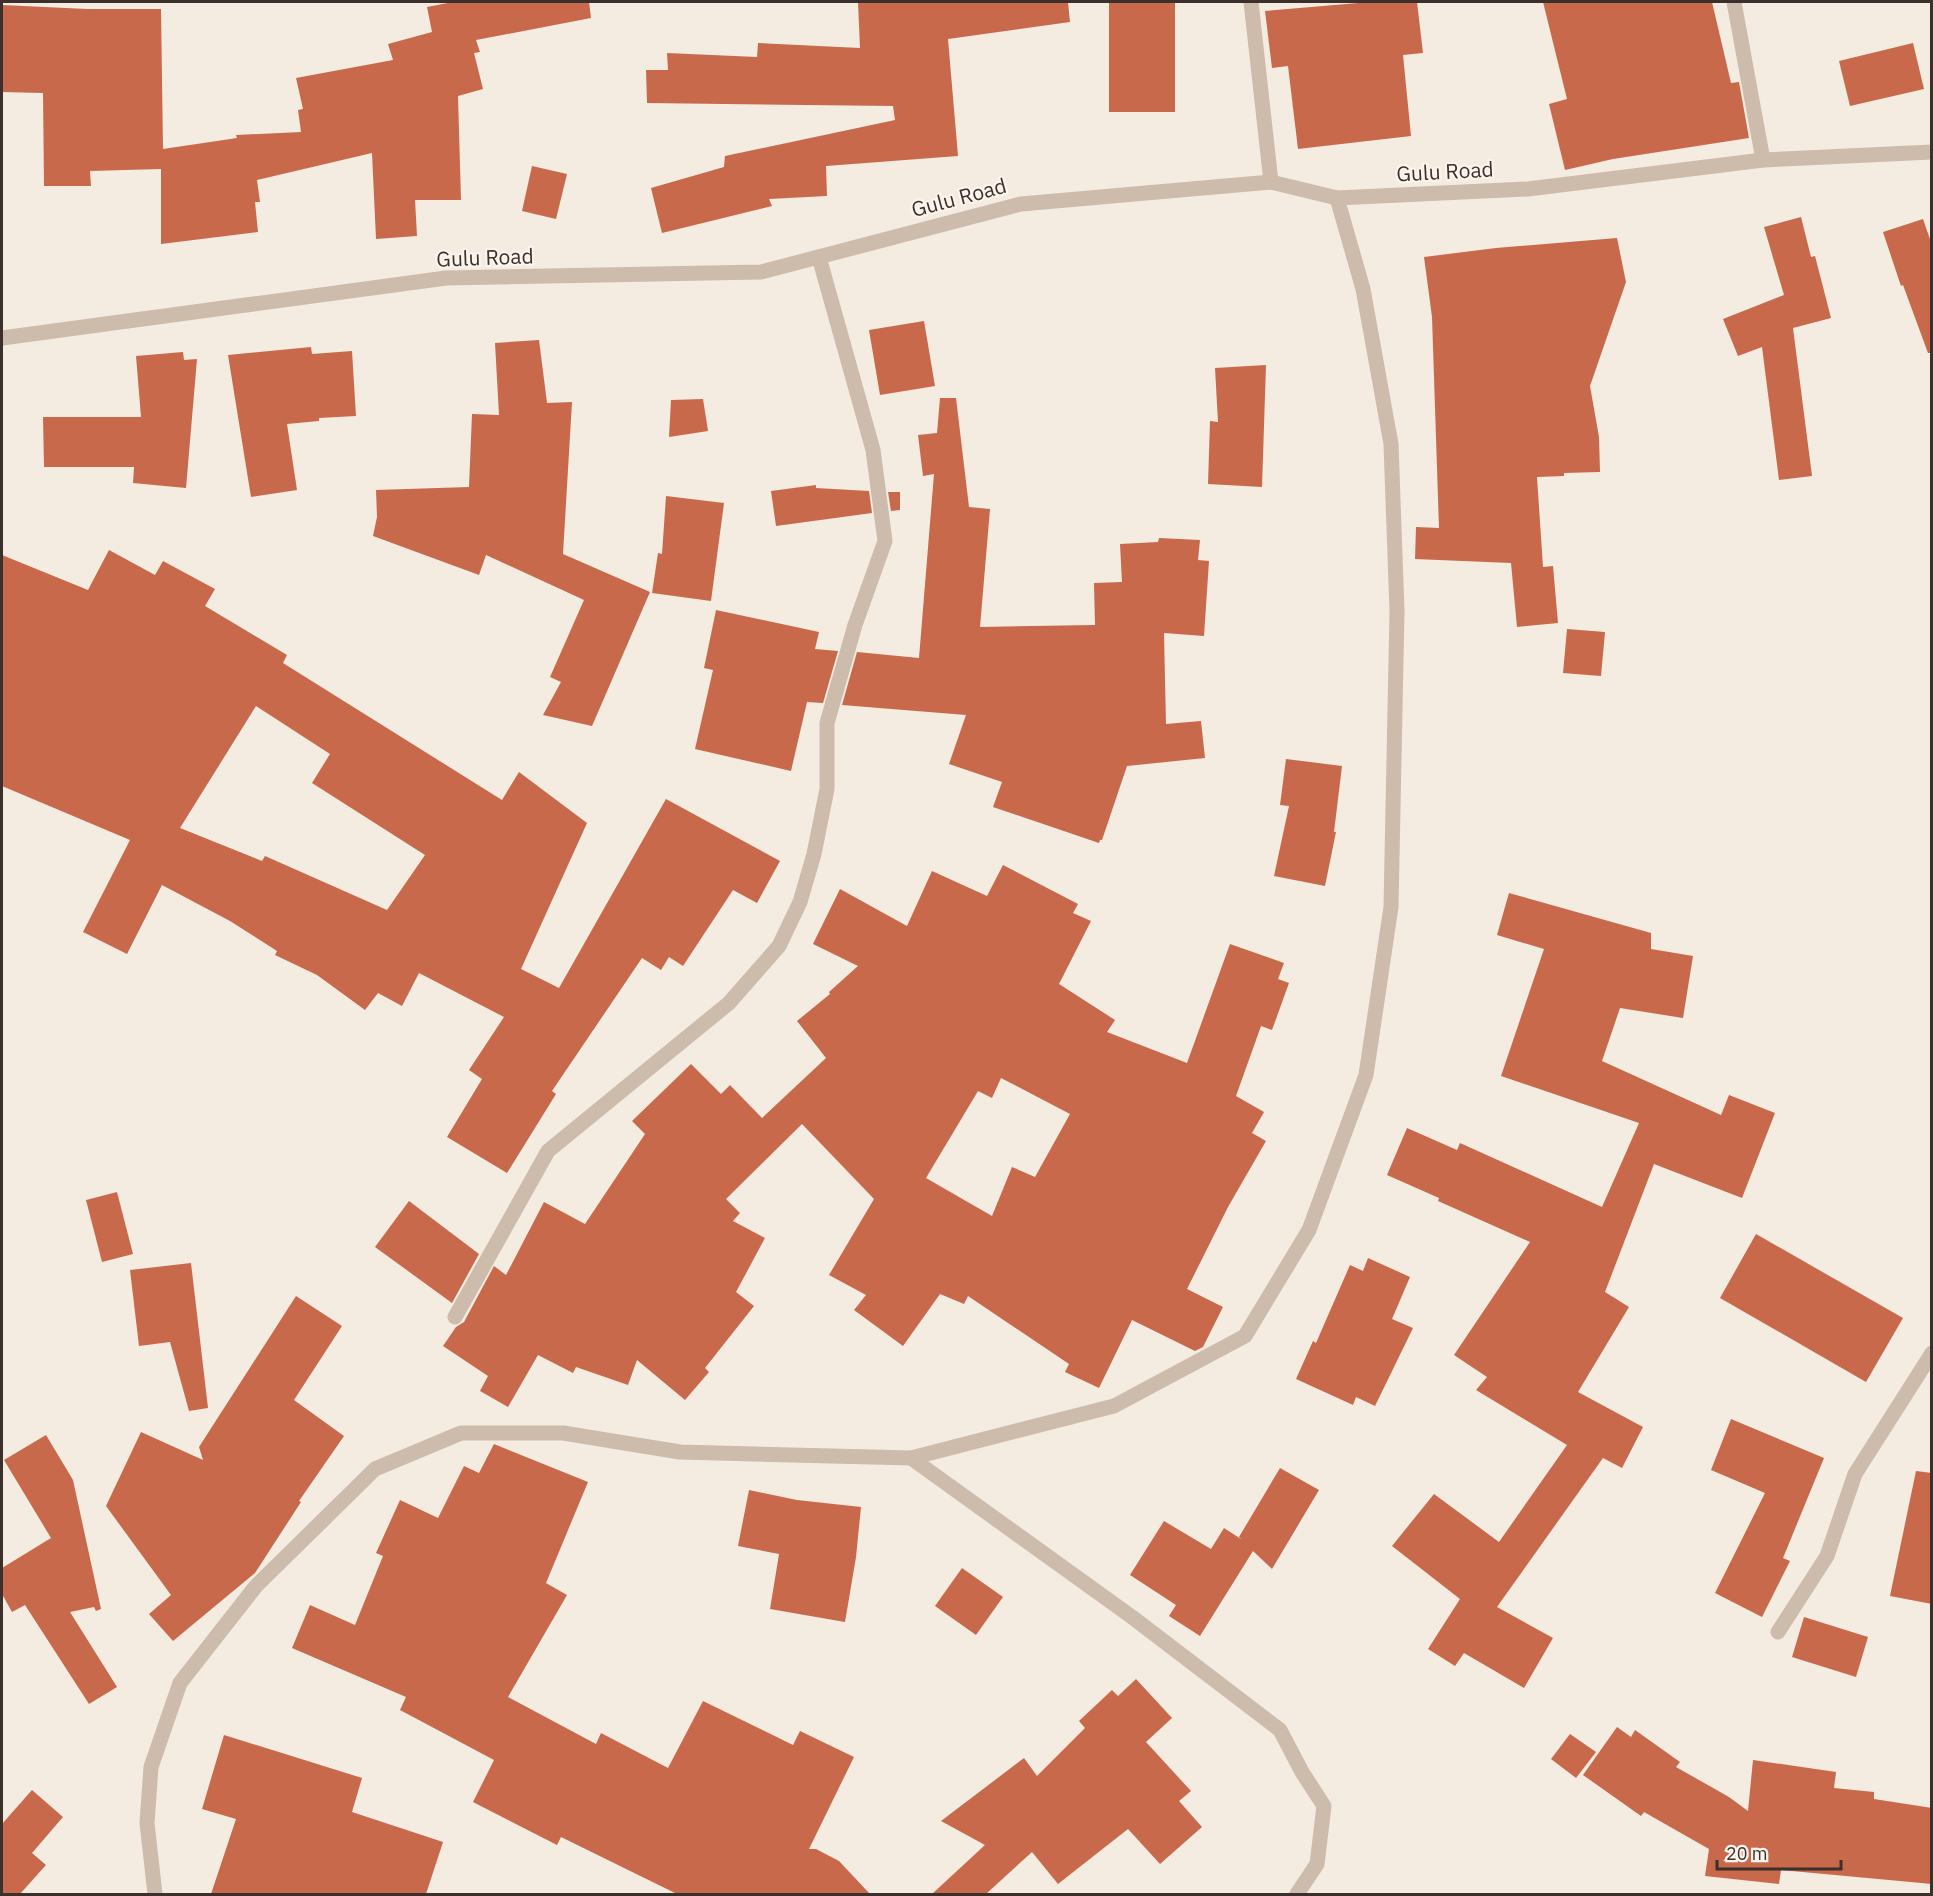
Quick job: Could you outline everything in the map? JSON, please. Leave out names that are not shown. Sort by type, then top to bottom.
[{"type":"street","points":[[1251,2],[1271,182]]},
{"type":"street","points":[[1734,2],[1763,160]]},
{"type":"street","name":"Gulu Road","points":[[2,338],[446,278],[761,272],[1021,204],[1271,182],[1337,198],[1528,189],[1763,160],[1932,152]]},
{"type":"street","points":[[155,1894],[147,1823],[151,1767],[180,1683],[256,1586],[375,1468],[461,1433],[563,1433],[680,1452],[911,1458],[1114,1406],[1245,1336],[1309,1230],[1366,1075],[1391,907],[1397,611],[1391,444],[1365,300],[1337,198]]},
{"type":"street","points":[[455,1317],[549,1151],[729,1003],[779,946],[800,902],[814,854],[827,789],[827,723],[855,625],[885,541],[873,450],[819,256]]},
{"type":"street","points":[[1778,1632],[1827,1556],[1855,1474],[1932,1353]]},
{"type":"street","points":[[911,1458],[1132,1617],[1281,1730],[1302,1772],[1324,1806],[1317,1864],[1297,1894]]},
{"type":"building","points":[[453,2],[589,2],[591,18],[476,40],[480,52],[474,53],[483,89],[458,96],[461,200],[415,200],[417,236],[376,239],[372,153],[257,180],[260,202],[255,202],[258,232],[161,244],[161,169],[90,171],[91,186],[44,186],[43,93],[2,92],[2,5],[87,9],[161,9],[163,149],[237,138],[236,135],[301,132],[298,110],[303,109],[296,78],[393,60],[388,44],[432,32],[427,7]]},
{"type":"building","points":[[858,2],[1068,2],[1070,22],[948,39],[958,156],[826,166],[827,196],[769,199],[772,206],[662,233],[651,188],[724,167],[725,156],[895,120],[893,106],[647,103],[646,70],[668,70],[667,53],[757,57],[758,43],[860,48]]},
{"type":"building","points":[[1109,2],[1175,2],[1175,112],[1109,112]]},
{"type":"building","points":[[1370,2],[1417,2],[1423,53],[1403,55],[1411,136],[1298,149],[1288,66],[1272,68],[1265,11]]},
{"type":"building","points":[[1543,2],[1712,2],[1731,83],[1739,82],[1749,138],[1613,159],[1565,170],[1549,104],[1567,99]]},
{"type":"building","points":[[1913,43],[1924,89],[1850,106],[1839,61]]},
{"type":"building","points":[[532,166],[567,174],[556,219],[522,211]]},
{"type":"building","points":[[1801,217],[1811,257],[1815,256],[1831,318],[1793,328],[1812,476],[1779,480],[1762,347],[1738,356],[1723,319],[1784,295],[1764,227]]},
{"type":"building","points":[[1923,219],[1932,245],[1932,353],[1928,353],[1903,285],[1901,286],[1883,232]]},
{"type":"building","points":[[1617,238],[1626,282],[1590,386],[1599,437],[1600,472],[1564,473],[1564,476],[1537,477],[1543,567],[1553,566],[1558,623],[1517,627],[1511,563],[1415,559],[1416,527],[1439,528],[1432,317],[1424,257],[1496,248]]},
{"type":"building","points":[[924,321],[935,386],[880,395],[869,330]]},
{"type":"building","points":[[539,340],[547,403],[572,402],[563,554],[650,592],[592,726],[543,715],[561,682],[550,677],[584,600],[486,555],[479,575],[373,536],[377,517],[376,490],[469,487],[472,414],[499,415],[495,343]]},
{"type":"building","points":[[311,347],[312,354],[352,351],[356,416],[319,418],[319,421],[287,424],[297,490],[251,497],[228,355]]},
{"type":"building","points":[[183,352],[184,360],[197,359],[186,488],[133,483],[134,467],[44,467],[43,417],[141,417],[136,356]]},
{"type":"building","points":[[1266,365],[1262,487],[1208,484],[1210,421],[1218,422],[1215,368]]},
{"type":"building","points":[[940,398],[956,398],[969,507],[990,509],[980,627],[1095,625],[1094,583],[1122,582],[1120,544],[1158,542],[1159,538],[1200,540],[1198,560],[1209,561],[1204,636],[1164,633],[1166,724],[1201,721],[1205,758],[1127,766],[1099,843],[993,807],[1002,782],[949,764],[966,715],[842,705],[857,652],[919,658],[934,474],[923,476],[918,435],[937,433]]},
{"type":"building","points":[[703,399],[708,431],[669,437],[671,400]]},
{"type":"building","points":[[816,485],[816,488],[869,491],[872,513],[776,526],[771,491]]},
{"type":"building","points":[[888,492],[900,492],[900,510],[891,511]]},
{"type":"building","points":[[666,496],[724,503],[711,601],[652,593],[658,553],[662,554]]},
{"type":"building","points":[[109,550],[155,575],[163,561],[215,589],[205,606],[287,655],[283,663],[502,800],[519,772],[587,823],[521,969],[559,988],[666,799],[780,861],[757,903],[733,890],[683,966],[669,957],[661,970],[642,958],[552,1091],[556,1094],[507,1173],[447,1137],[482,1079],[469,1070],[504,1017],[419,973],[402,1006],[378,993],[365,1010],[317,975],[275,955],[277,951],[230,921],[162,885],[127,954],[83,932],[130,840],[2,786],[2,555],[88,590]],"holes":[[[256,706],[330,754],[312,783],[425,855],[387,910],[265,856],[262,861],[180,828]]]},
{"type":"building","points":[[716,610],[819,632],[815,649],[838,651],[823,703],[807,702],[791,771],[695,749],[713,670],[704,668]]},
{"type":"building","points":[[1567,629],[1605,632],[1601,676],[1563,673]]},
{"type":"building","points":[[1286,759],[1342,766],[1334,832],[1336,832],[1325,886],[1274,876],[1289,806],[1280,805]]},
{"type":"building","points":[[1003,865],[1078,904],[1073,913],[1091,921],[1059,984],[1115,1020],[1107,1032],[1187,1063],[1230,944],[1284,963],[1278,979],[1289,983],[1272,1030],[1261,1026],[1236,1096],[1264,1112],[1252,1133],[1266,1141],[1228,1207],[1187,1289],[1223,1307],[1203,1347],[1195,1351],[1132,1320],[1099,1388],[1065,1372],[1069,1364],[968,1296],[964,1304],[940,1294],[903,1346],[854,1310],[866,1295],[829,1275],[874,1199],[802,1124],[726,1199],[740,1213],[733,1221],[765,1238],[736,1292],[754,1306],[705,1368],[709,1372],[685,1400],[637,1360],[628,1385],[576,1367],[573,1373],[538,1355],[508,1407],[480,1391],[488,1376],[443,1346],[456,1327],[464,1322],[494,1266],[506,1275],[544,1202],[585,1224],[645,1134],[632,1121],[691,1064],[721,1094],[730,1085],[762,1118],[826,1058],[797,1021],[830,994],[829,992],[858,966],[813,944],[840,889],[907,926],[932,871],[987,896]],"holes":[[[1001,1078],[1070,1114],[1035,1177],[1012,1167],[992,1216],[926,1178],[978,1091],[992,1098]]]},
{"type":"building","points":[[1509,893],[1651,933],[1651,949],[1693,956],[1683,1018],[1620,1008],[1602,1061],[1721,1115],[1729,1095],[1775,1113],[1742,1198],[1654,1164],[1605,1292],[1629,1307],[1578,1392],[1643,1427],[1622,1468],[1603,1458],[1497,1607],[1553,1638],[1524,1688],[1464,1653],[1455,1666],[1428,1649],[1460,1599],[1392,1546],[1434,1494],[1499,1542],[1567,1445],[1476,1390],[1487,1377],[1454,1355],[1530,1242],[1438,1201],[1439,1198],[1387,1175],[1407,1128],[1457,1150],[1460,1143],[1602,1207],[1639,1123],[1501,1076],[1544,949],[1497,935]]},
{"type":"building","points":[[117,1192],[133,1254],[102,1262],[86,1200]]},
{"type":"building","points":[[409,1201],[479,1254],[452,1303],[375,1247]]},
{"type":"building","points":[[1756,1234],[1903,1318],[1866,1382],[1720,1298]]},
{"type":"building","points":[[1368,1258],[1410,1277],[1392,1319],[1413,1328],[1375,1406],[1356,1397],[1353,1405],[1296,1379],[1313,1341],[1316,1343],[1350,1265],[1363,1271]]},
{"type":"building","points":[[191,1263],[208,1408],[189,1411],[170,1342],[139,1346],[130,1270]]},
{"type":"building","points":[[296,1296],[342,1326],[294,1400],[344,1436],[299,1501],[301,1502],[255,1573],[173,1641],[149,1614],[171,1595],[106,1506],[141,1432],[203,1460],[199,1447]]},
{"type":"building","points":[[1731,1419],[1824,1458],[1783,1558],[1790,1561],[1762,1617],[1715,1593],[1765,1493],[1711,1470]]},
{"type":"building","points":[[46,1435],[73,1480],[101,1609],[96,1611],[94,1607],[70,1612],[117,1687],[89,1704],[25,1605],[12,1612],[2,1594],[2,1568],[51,1538],[4,1460]]},
{"type":"building","points":[[494,1444],[588,1482],[546,1583],[567,1595],[508,1697],[596,1744],[601,1733],[668,1768],[703,1701],[793,1745],[800,1731],[854,1757],[809,1849],[816,1849],[839,1861],[870,1894],[677,1894],[561,1837],[557,1845],[473,1802],[494,1760],[400,1710],[406,1697],[292,1648],[310,1605],[355,1625],[383,1556],[376,1553],[400,1500],[438,1518],[464,1466],[479,1473]]},
{"type":"building","points":[[1280,1468],[1319,1490],[1272,1569],[1253,1551],[1200,1636],[1169,1616],[1176,1605],[1130,1575],[1164,1521],[1211,1549],[1224,1528],[1241,1539],[1239,1537]]},
{"type":"building","points":[[1916,1471],[1932,1473],[1932,1604],[1890,1596]]},
{"type":"building","points":[[749,1490],[797,1500],[861,1507],[856,1557],[845,1622],[770,1609],[779,1554],[738,1546]]},
{"type":"building","points":[[962,1568],[1003,1597],[976,1635],[935,1606]]},
{"type":"building","points":[[1804,1617],[1868,1637],[1856,1677],[1792,1657]]},
{"type":"building","points":[[1136,1679],[1172,1718],[1146,1742],[1191,1791],[1179,1801],[1202,1827],[1160,1864],[1128,1829],[1058,1884],[1032,1852],[986,1894],[932,1894],[985,1845],[941,1821],[1024,1758],[1037,1776],[1085,1728],[1079,1721],[1112,1690],[1118,1696]]},
{"type":"building","points":[[1617,1727],[1631,1737],[1635,1730],[1680,1762],[1676,1767],[1729,1797],[1748,1811],[1753,1760],[1836,1772],[1834,1788],[1874,1792],[1874,1799],[1932,1808],[1932,1884],[1781,1870],[1779,1884],[1705,1876],[1709,1849],[1644,1812],[1641,1816],[1583,1775]]},
{"type":"building","points":[[1570,1734],[1596,1752],[1576,1778],[1551,1759]]},
{"type":"building","points":[[224,1735],[362,1778],[352,1812],[443,1842],[426,1894],[211,1894],[236,1819],[202,1809]]},
{"type":"building","points":[[32,1790],[63,1817],[32,1853],[46,1865],[20,1894],[2,1894],[2,1824]]}]
